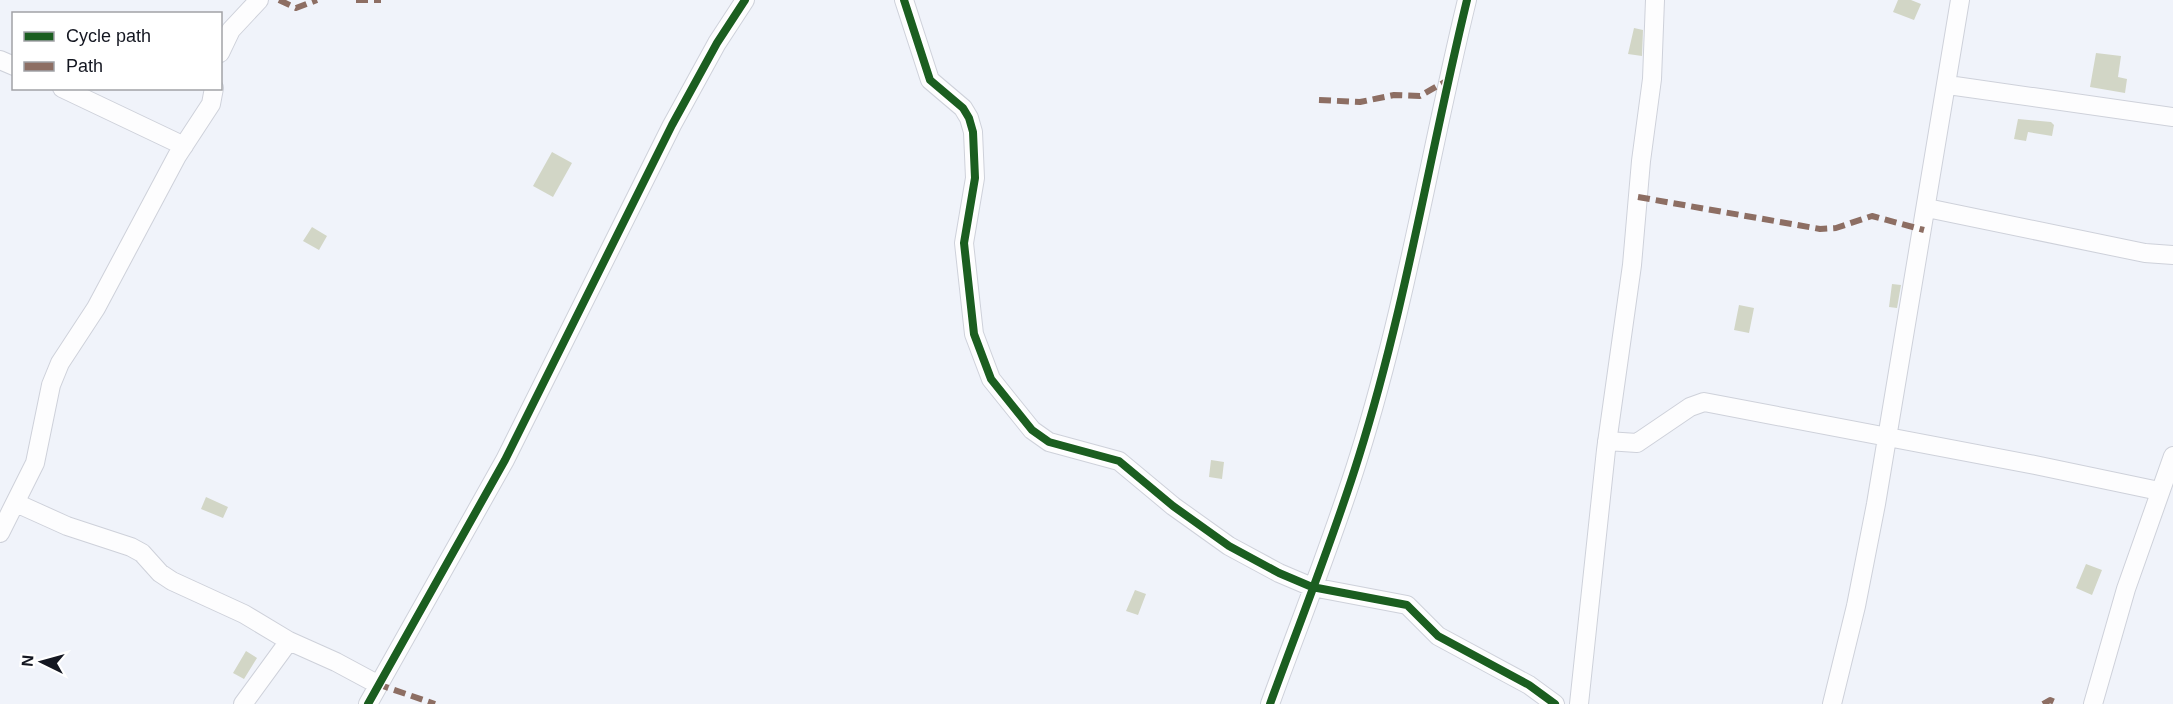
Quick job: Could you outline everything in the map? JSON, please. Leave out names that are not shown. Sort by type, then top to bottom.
[{"type":"street","points":[[222,49],[231,30],[259,0]]},
{"type":"street","points":[[368,704],[377,684],[505,460],[672,125],[717,43],[745,0]]},
{"type":"street","points":[[904,0],[930,80],[963,108],[969,118],[973,132],[975,178],[964,243],[974,334],[991,379],[1032,430],[1049,442],[1119,462],[1173,506],[1229,546],[1279,573],[1312,587],[1407,604],[1438,636],[1529,686],[1556,704]]},
{"type":"street","points":[[1270,704],[1360,454],[1414,248],[1448,80],[1467,0]]},
{"type":"street","points":[[1579,704],[1607,441],[1632,265],[1641,161],[1652,79],[1654,0]]},
{"type":"street","points":[[1832,704],[1856,606],[1876,504],[1948,85],[1960,0]]},
{"type":"street","points":[[1948,85],[2173,117]]},
{"type":"street","points":[[66,90],[184,146]]},
{"type":"street","points":[[0,533],[35,464],[51,386],[60,363],[96,308],[184,146],[211,104],[214,90]]},
{"type":"street","points":[[1927,208],[2145,253],[2173,255]]},
{"type":"street","points":[[1607,441],[1637,443],[1690,407],[1704,402],[2159,491]]},
{"type":"street","points":[[2093,704],[2126,589],[2173,456]]},
{"type":"street","points":[[16,503],[67,526],[131,546],[142,553],[160,573],[172,581],[244,614],[289,641],[377,684]]},
{"type":"street","points":[[243,704],[289,641]]},
{"type":"building","points":[[1898,0],[1911,0],[1921,4],[1914,20],[1893,12]]},
{"type":"building","points":[[1634,28],[1643,30],[1642,56],[1628,54]]},
{"type":"building","points":[[2096,53],[2121,56],[2118,77],[2127,79],[2125,93],[2090,87]]},
{"type":"building","points":[[2018,119],[2051,122],[2054,125],[2052,136],[2028,132],[2026,141],[2014,139]]},
{"type":"building","points":[[552,152],[572,163],[553,197],[533,186]]},
{"type":"building","points":[[312,227],[327,236],[319,250],[303,241]]},
{"type":"building","points":[[1892,284],[1901,285],[1897,308],[1889,307]]},
{"type":"building","points":[[1739,305],[1754,308],[1749,333],[1734,330]]},
{"type":"building","points":[[1211,460],[1224,462],[1222,479],[1209,477]]},
{"type":"building","points":[[206,497],[228,507],[223,518],[201,509]]},
{"type":"building","points":[[2086,564],[2102,570],[2092,595],[2076,588]]},
{"type":"building","points":[[1135,590],[1146,594],[1138,615],[1126,611]]},
{"type":"building","points":[[246,651],[257,658],[244,679],[233,673]]},
{"type":"marked path","points":[[279,0],[296,8],[317,0]]},
{"type":"marked path","points":[[356,0],[381,0]]},
{"type":"marked path","points":[[1319,100],[1360,102],[1394,95],[1420,96],[1448,80]]},
{"type":"marked path","points":[[1638,197],[1820,229],[1836,228],[1872,216],[1924,230]]},
{"type":"marked path","points":[[377,684],[435,704]]},
{"type":"marked path","points":[[2043,704],[2050,700],[2059,704]]},
{"type":"cycle path","points":[[368,704],[505,460],[672,125],[717,43],[745,0]]},
{"type":"cycle path","points":[[904,0],[930,80],[963,108],[969,118],[973,132],[975,178],[964,243],[974,334],[991,379],[1032,430],[1049,442],[1119,461],[1173,506],[1229,546],[1279,573],[1312,587],[1407,605],[1438,636],[1529,685],[1555,704]]},
{"type":"cycle path","points":[[1270,704],[1338,519],[1376,400],[1404,286],[1467,0]]}]
